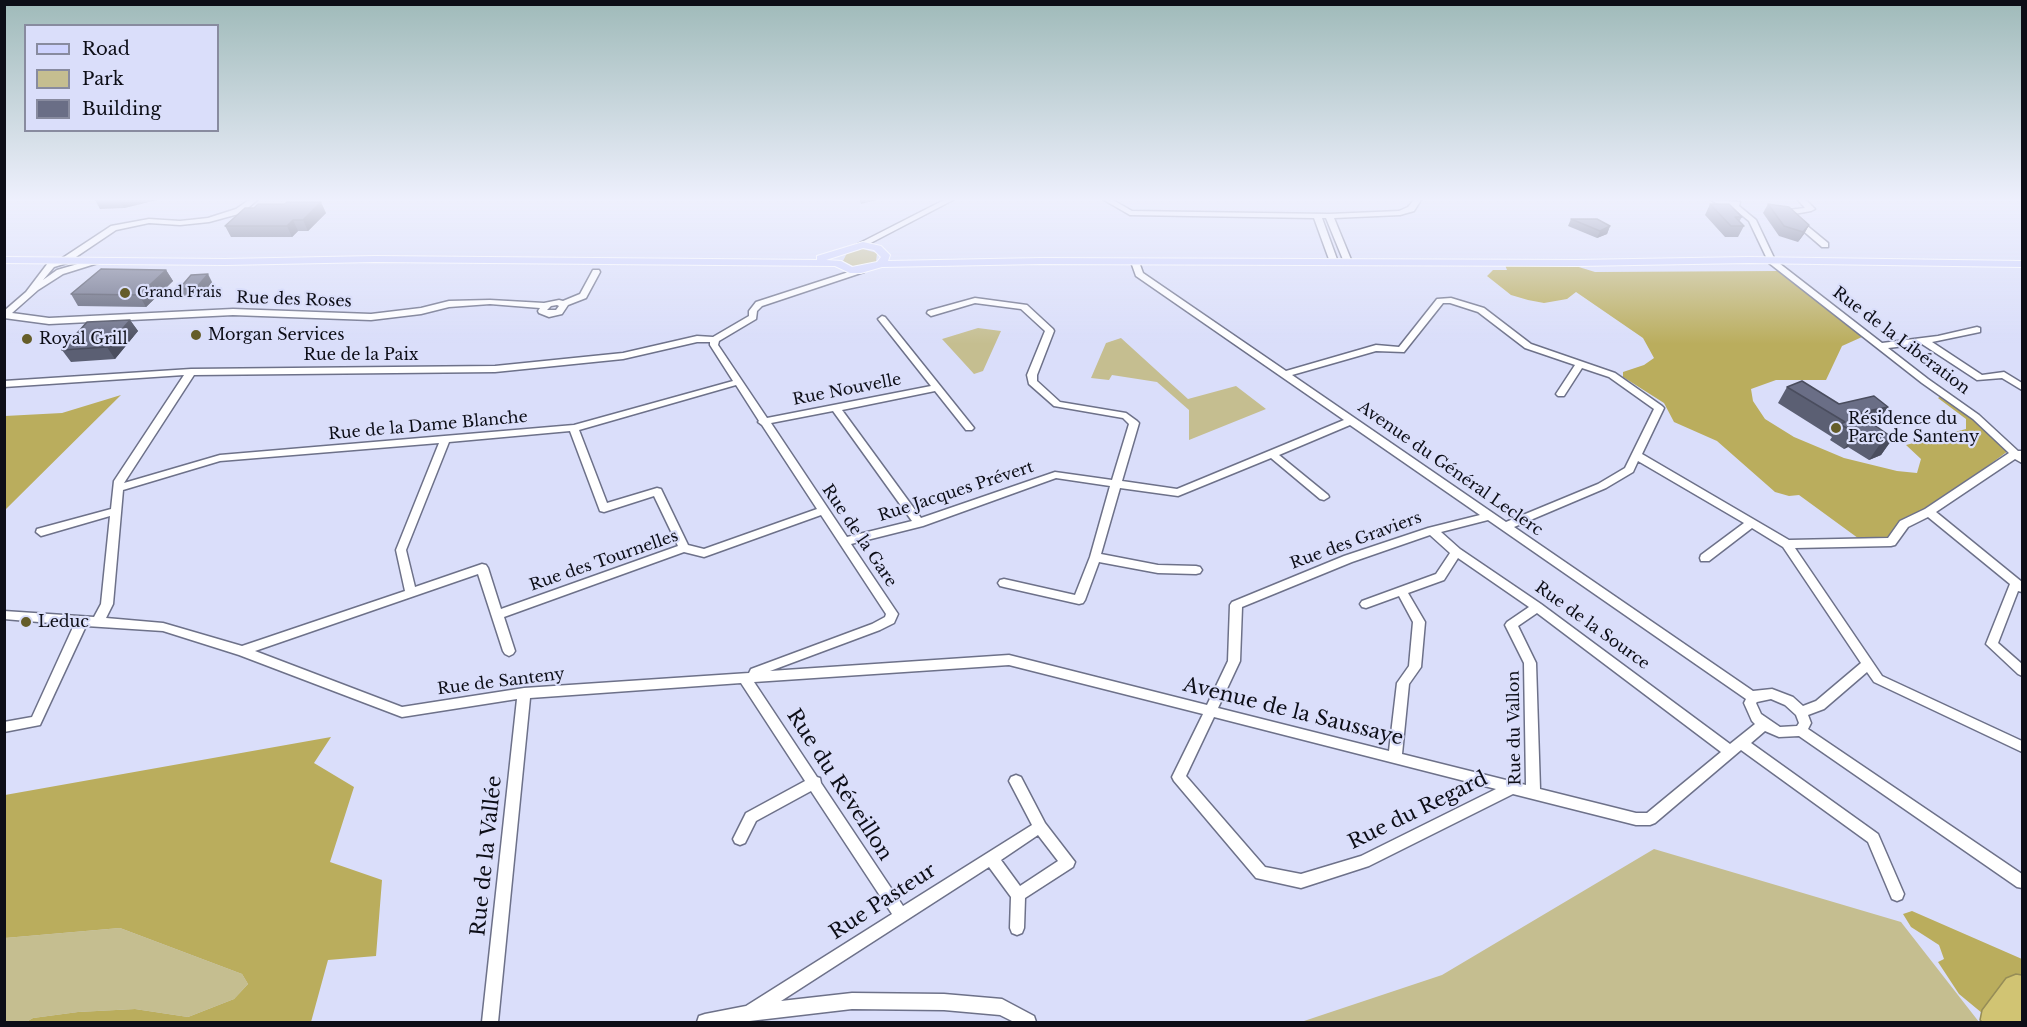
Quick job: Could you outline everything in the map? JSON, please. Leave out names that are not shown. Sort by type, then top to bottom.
[{"type":"main road","points":[[839,262],[847,248]]},
{"type":"main road","points":[[862,248],[881,256],[1041,261],[1776,264],[1922,268],[2022,264]]},
{"type":"main road","points":[[4,255],[68,258],[839,262],[861,270],[881,256]]},
{"type":"main road","points":[[4,260],[68,258],[95,261],[375,259]]},
{"type":"street","points":[[5,316],[68,258],[83,248]]},
{"type":"street","points":[[880,248],[881,256]]},
{"type":"street","points":[[1329,248],[1334,262]]},
{"type":"street","points":[[1342,248],[1348,262]]},
{"type":"street","points":[[1767,248],[1776,264]]},
{"type":"street","points":[[30,292],[51,265],[68,258]]},
{"type":"street","points":[[32,260],[44,267],[44,274]]},
{"type":"street","points":[[30,292],[60,272],[95,261]]},
{"type":"street","points":[[837,280],[839,262]]},
{"type":"street","name":"Avenue du Général Leclerc","points":[[1135,262],[1139,274],[1753,698]]},
{"type":"street","name":"Rue de la Libération","points":[[1776,264],[1864,334],[1976,417],[2021,456]]},
{"type":"street","points":[[715,340],[753,316],[753,311],[759,304],[837,280],[861,270]]},
{"type":"street","name":"Rue des Roses","points":[[5,316],[49,321],[233,312],[371,317],[421,311],[448,304],[490,302],[545,306],[542,309],[543,313],[552,314],[562,310],[564,304],[583,296],[596,272]]},
{"type":"street","points":[[931,313],[975,300],[1024,307],[1050,331],[1032,375],[1032,382],[1057,404],[1126,416],[1134,423],[1095,557],[1079,600],[1005,583]]},
{"type":"street","points":[[1284,375],[1376,348],[1401,350],[1440,301],[1451,300],[1481,310],[1528,346],[1612,375],[1659,408],[1629,470],[1602,486],[1505,527]]},
{"type":"street","points":[[882,319],[969,428]]},
{"type":"street","points":[[1880,346],[1924,341],[1977,330]]},
{"type":"street","points":[[1864,334],[1903,342]]},
{"type":"street","name":"Rue de la Paix","points":[[4,384],[191,372],[495,369],[623,356],[697,339],[715,340]]},
{"type":"street","name":"Rue de la Gare","points":[[715,340],[714,345],[763,422],[892,614],[890,620],[744,677]]},
{"type":"street","points":[[1924,341],[1980,378],[2004,375],[2022,387]]},
{"type":"street","points":[[1561,394],[1580,363]]},
{"type":"street","points":[[98,622],[108,604],[118,488],[123,472],[191,372]]},
{"type":"street","name":"Rue de la Dame Blanche","points":[[118,488],[220,458],[574,428],[738,382]]},
{"type":"street","name":"Rue Nouvelle","points":[[763,422],[937,387]]},
{"type":"street","points":[[835,407],[919,523]]},
{"type":"street","name":"Rue Jacques Prévert","points":[[843,542],[919,523],[1055,475],[1178,493],[1352,421]]},
{"type":"street","points":[[574,428],[604,508],[657,490],[684,548]]},
{"type":"street","points":[[411,593],[401,550],[445,440]]},
{"type":"street","points":[[1272,454],[1324,496]]},
{"type":"street","points":[[1637,456],[1787,544],[1878,679],[2022,747]]},
{"type":"street","points":[[1787,544],[1886,544],[1891,542],[1904,524],[1929,512],[2002,462],[2021,456]]},
{"type":"street","points":[[41,532],[116,511]]},
{"type":"street","name":"Rue des Tournelles","points":[[498,615],[684,548],[704,553],[822,511]]},
{"type":"street","points":[[1929,512],[2019,586],[1992,644],[2022,671]]},
{"type":"street","name":"Rue des Graviers","points":[[1236,605],[1348,559],[1432,531],[1490,516]]},
{"type":"street","points":[[1705,558],[1751,523]]},
{"type":"street","name":"Rue de la Source","points":[[1432,531],[1456,552],[1736,747],[1872,838],[1897,894]]},
{"type":"street","points":[[1366,604],[1440,577],[1456,552]]},
{"type":"street","points":[[1095,557],[1158,570],[1196,570]]},
{"type":"street","points":[[242,651],[482,568],[508,651]]},
{"type":"street","points":[[1395,758],[1403,683],[1415,667],[1419,622],[1402,592]]},
{"type":"street","name":"Rue du Regard","points":[[1236,605],[1234,661],[1179,777],[1261,873],[1301,881],[1364,861],[1509,789]]},
{"type":"street","name":"Rue du Vallon","points":[[1533,794],[1530,663],[1511,625],[1537,607]]},
{"type":"street","name":"Rue de Santeny","points":[[4,615],[163,627],[242,651],[402,712],[524,693],[924,665]]},
{"type":"street","points":[[5,726],[36,721],[82,621]]},
{"type":"street","name":"Avenue de la Saussaye","points":[[924,665],[1009,660],[1509,789],[1636,819],[1650,819],[1736,747]]},
{"type":"street","points":[[1801,712],[1820,705],[1868,664]]},
{"type":"street","name":"Rue du Réveillon","points":[[744,677],[901,915]]},
{"type":"street","name":"Rue de la Vallée","points":[[490,1023],[524,693]]},
{"type":"street","points":[[1801,731],[1805,723],[1801,712],[1789,701],[1772,694],[1753,698],[1752,710],[1764,724],[1787,733],[1801,731],[2022,882]]},
{"type":"street","points":[[1736,747],[1764,724]]},
{"type":"street","points":[[1016,781],[1040,827],[1068,862],[1018,895]]},
{"type":"street","points":[[740,839],[751,817],[814,782]]},
{"type":"street","name":"Rue Pasteur","points":[[749,1013],[1040,827]]},
{"type":"street","points":[[991,858],[1018,895],[1017,928]]},
{"type":"street","points":[[705,1023],[749,1013],[852,1001],[944,1002],[1002,1007],[1028,1023]]},
{"type":"green space","points":[[863,249],[877,253],[876,262],[855,267],[843,261],[847,253]]},
{"type":"green space","points":[[978,328],[1001,331],[983,371],[974,374],[942,339]]},
{"type":"green space","points":[[1121,338],[1188,399],[1236,386],[1266,409],[1189,440],[1189,410],[1157,382],[1112,375],[1109,380],[1091,378],[1106,343]]},
{"type":"green space","points":[[1654,849],[1901,922],[1979,1022],[1301,1022],[1442,975]]},
{"type":"green space","points":[[120,928],[242,974],[248,984],[234,999],[188,1017],[135,1009],[78,1012],[33,1018],[26,1022],[5,1022],[5,938]]},
{"type":"shaded area","points":[[1569,264],[1595,272],[1779,271],[1862,337],[1842,346],[1826,380],[1776,380],[1751,389],[1753,401],[1765,419],[1794,437],[1844,458],[1897,471],[1917,473],[1921,459],[1906,445],[1966,429],[1966,419],[1938,398],[1941,396],[1976,421],[2008,451],[1885,542],[1862,541],[1799,495],[1789,496],[1775,492],[1717,441],[1674,422],[1664,403],[1623,377],[1623,372],[1644,365],[1654,358],[1643,338],[1576,292],[1567,299],[1544,303],[1511,295],[1487,276],[1493,270],[1507,270],[1505,265]]},
{"type":"shaded area","points":[[121,395],[5,510],[5,416],[62,413]]},
{"type":"shaded area","points":[[331,737],[314,763],[354,787],[330,862],[382,880],[376,956],[328,960],[311,1022],[26,1022],[33,1018],[78,1012],[135,1009],[188,1017],[234,999],[248,984],[242,974],[120,928],[5,938],[5,795]]},
{"type":"shaded area","points":[[1912,911],[2022,959],[2022,975],[2016,974],[1982,1013],[1959,994],[1938,962],[1944,959],[1939,945],[1911,927],[1903,914]]},
{"type":"shaded area","points":[[2016,974],[2022,975],[2022,1022],[1982,1022],[1980,1020],[1982,1010],[2006,978]]},
{"type":"building","points":[[101,269],[166,270],[139,295],[71,294]]},
{"type":"building","points":[[208,274],[196,288],[179,289],[191,275]]},
{"type":"building","points":[[130,320],[107,347],[62,350],[87,322]]},
{"type":"building","points":[[1802,381],[1839,404],[1874,396],[1888,407],[1857,413],[1893,438],[1880,444],[1859,431],[1855,433],[1840,424],[1845,422],[1787,387]]},
{"type":"place","name":"Grand Frais","points":[[125,293]]},
{"type":"place","name":"Morgan Services","points":[[196,335]]},
{"type":"place","name":"Royal Grill","points":[[27,339]]},
{"type":"place","name":"Résidence du Parc de Santeny","points":[[1836,428]]},
{"type":"place","name":"Leduc","points":[[26,622]]}]
